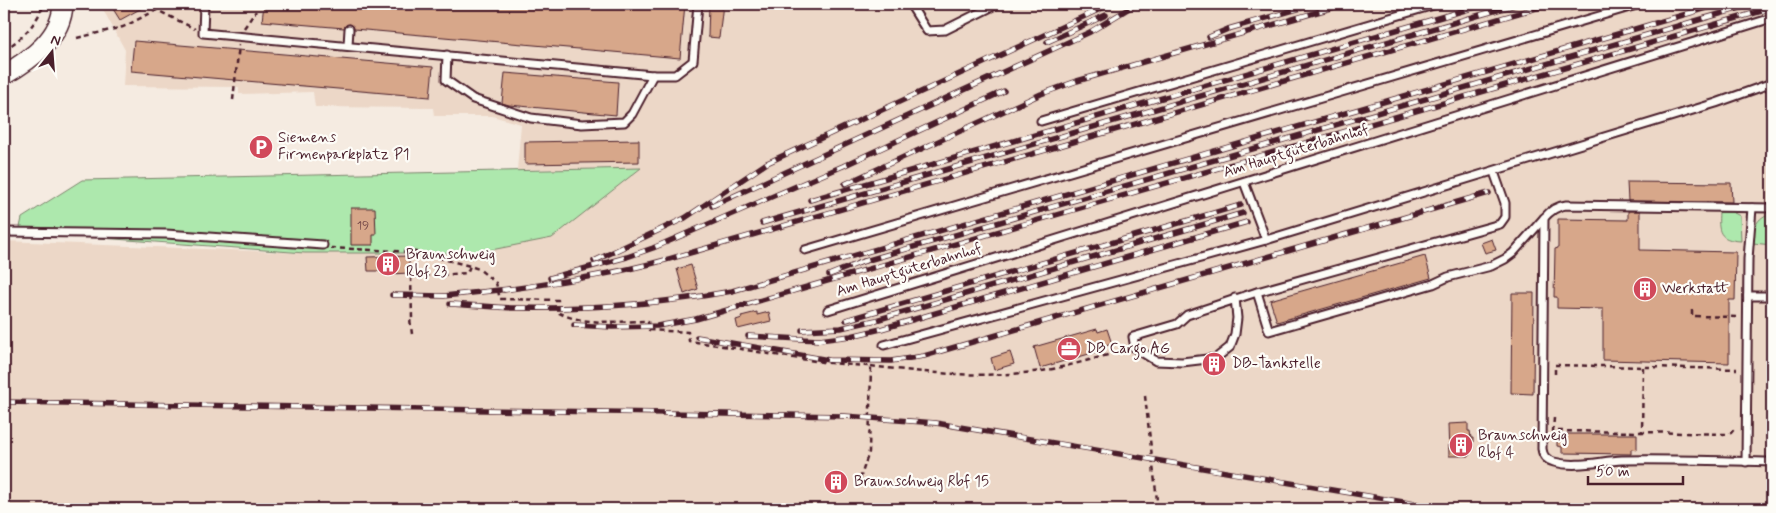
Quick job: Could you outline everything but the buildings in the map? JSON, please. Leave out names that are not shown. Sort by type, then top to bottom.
[{"type":"street","points":[[4,75],[39,51],[56,31],[63,4]]},
{"type":"lane","points":[[204,4],[203,33],[675,75],[693,61],[698,4]]},
{"type":"lane","points":[[910,4],[927,31],[945,30],[997,4]]},
{"type":"lane","points":[[1041,121],[1437,4]]},
{"type":"lane","points":[[806,250],[1640,4]]},
{"type":"lane","name":"Am Hauptgüterbahnhof","points":[[828,310],[1772,18]]},
{"type":"lane","points":[[348,45],[349,29]]},
{"type":"lane","points":[[447,55],[446,80],[473,99],[531,118],[582,124],[624,122],[632,114],[653,74]]},
{"type":"lane","points":[[884,345],[1266,240],[1494,172],[1716,103],[1772,83]]},
{"type":"lane","points":[[1236,298],[1237,318],[1235,334],[1230,347],[1216,358],[1182,362],[1156,361],[1135,348],[1133,337],[1177,324],[1187,315],[1236,298],[1500,224],[1505,217],[1505,203],[1494,172]]},
{"type":"lane","points":[[1244,182],[1266,240]]},
{"type":"lane","points":[[1257,292],[1269,331],[1434,284],[1453,276],[1498,263],[1511,256],[1555,208],[1566,205],[1772,208]]},
{"type":"lane","points":[[1746,462],[1749,234],[1752,208]]},
{"type":"lane","points":[[1544,218],[1542,449],[1546,458],[1552,462],[1562,463],[1626,460],[1772,462]]},
{"type":"lane","points":[[4,232],[166,234],[323,245]]},
{"type":"lane","points":[[1748,296],[1772,296]]},
{"type":"path","points":[[4,50],[28,30],[36,20],[44,4]]},
{"type":"path","points":[[77,38],[123,27],[157,10],[203,33]]},
{"type":"path","points":[[233,100],[240,36],[256,11]]},
{"type":"path","points":[[323,245],[332,249],[416,252],[480,269],[496,283],[500,299],[558,300],[557,312],[569,318],[648,321],[649,330],[688,332],[689,340],[817,362],[961,374],[994,374],[1034,372],[1135,348]]},
{"type":"path","points":[[412,334],[410,319],[412,319],[411,277],[467,273],[470,266]]},
{"type":"path","points":[[1692,310],[1692,316],[1740,317]]},
{"type":"path","points":[[857,488],[869,452],[872,366]]},
{"type":"path","points":[[1555,374],[1555,366],[1643,367],[1739,369],[1739,377]]},
{"type":"path","points":[[1642,432],[1643,367]]},
{"type":"path","points":[[1145,396],[1158,509]]},
{"type":"path","points":[[1554,418],[1553,431],[1726,434],[1731,433],[1738,424]]},
{"type":"shaded area","points":[[100,4],[1772,4],[1772,509],[4,509],[4,241],[305,253],[476,253],[640,168],[517,170],[521,124],[492,116],[434,116],[433,108],[315,107],[313,92],[239,94],[239,87],[123,86],[125,50]]},
{"type":"green space","points":[[641,168],[552,238],[476,253],[305,253],[19,232],[22,218],[82,180]]},
{"type":"green space","points":[[1719,212],[1732,212],[1740,216],[1741,241],[1728,239],[1721,233],[1719,229]]},
{"type":"green space","points":[[1772,213],[1772,245],[1753,243],[1756,224],[1762,217]]},
{"type":"railway","points":[[594,261],[685,218],[767,163],[1111,4]]},
{"type":"railway","points":[[712,206],[1090,32],[1136,4]]},
{"type":"railway","points":[[1209,37],[1228,29],[1315,4]]},
{"type":"railway","points":[[845,184],[1041,94],[1077,81],[1345,4]]},
{"type":"railway","points":[[810,200],[1486,4]]},
{"type":"railway","points":[[762,223],[1518,4]]},
{"type":"railway","points":[[504,290],[567,281],[669,259],[1550,4]]},
{"type":"railway","points":[[450,304],[510,308],[599,306],[653,302],[732,291],[1721,4]]},
{"type":"railway","points":[[858,263],[1754,4]]},
{"type":"railway","points":[[574,325],[612,327],[657,326],[696,319],[1772,8]]},
{"type":"railway","points":[[1047,42],[1106,15]]},
{"type":"railway","points":[[550,278],[653,248],[843,166],[1004,91]]},
{"type":"railway","points":[[697,337],[829,360],[891,361],[924,356],[1489,193]]},
{"type":"railway","points":[[846,320],[1241,205]]},
{"type":"railway","points":[[802,330],[841,328],[876,320],[1243,213]]},
{"type":"railway","points":[[748,336],[819,340],[851,336],[881,329],[1247,222]]},
{"type":"railway","points":[[829,275],[864,261]]},
{"type":"railway","points":[[392,295],[444,296],[509,289]]},
{"type":"railway","points":[[4,402],[845,416],[936,423],[1445,509]]},
{"type":"place","name":"Siemens Firmenparkplatz P1","points":[[261,147]]},
{"type":"place","name":"Braunschweig Rbf 23","points":[[388,264]]},
{"type":"place","name":"Werkstatt","points":[[1645,289]]},
{"type":"place","name":"DB Cargo AG","points":[[1069,349]]},
{"type":"place","name":"DB-Tankstelle","points":[[1214,364]]},
{"type":"place","name":"Braunschweig Rbf 4","points":[[1461,445]]},
{"type":"place","name":"Braunschweig Rbf 15","points":[[836,482]]}]
